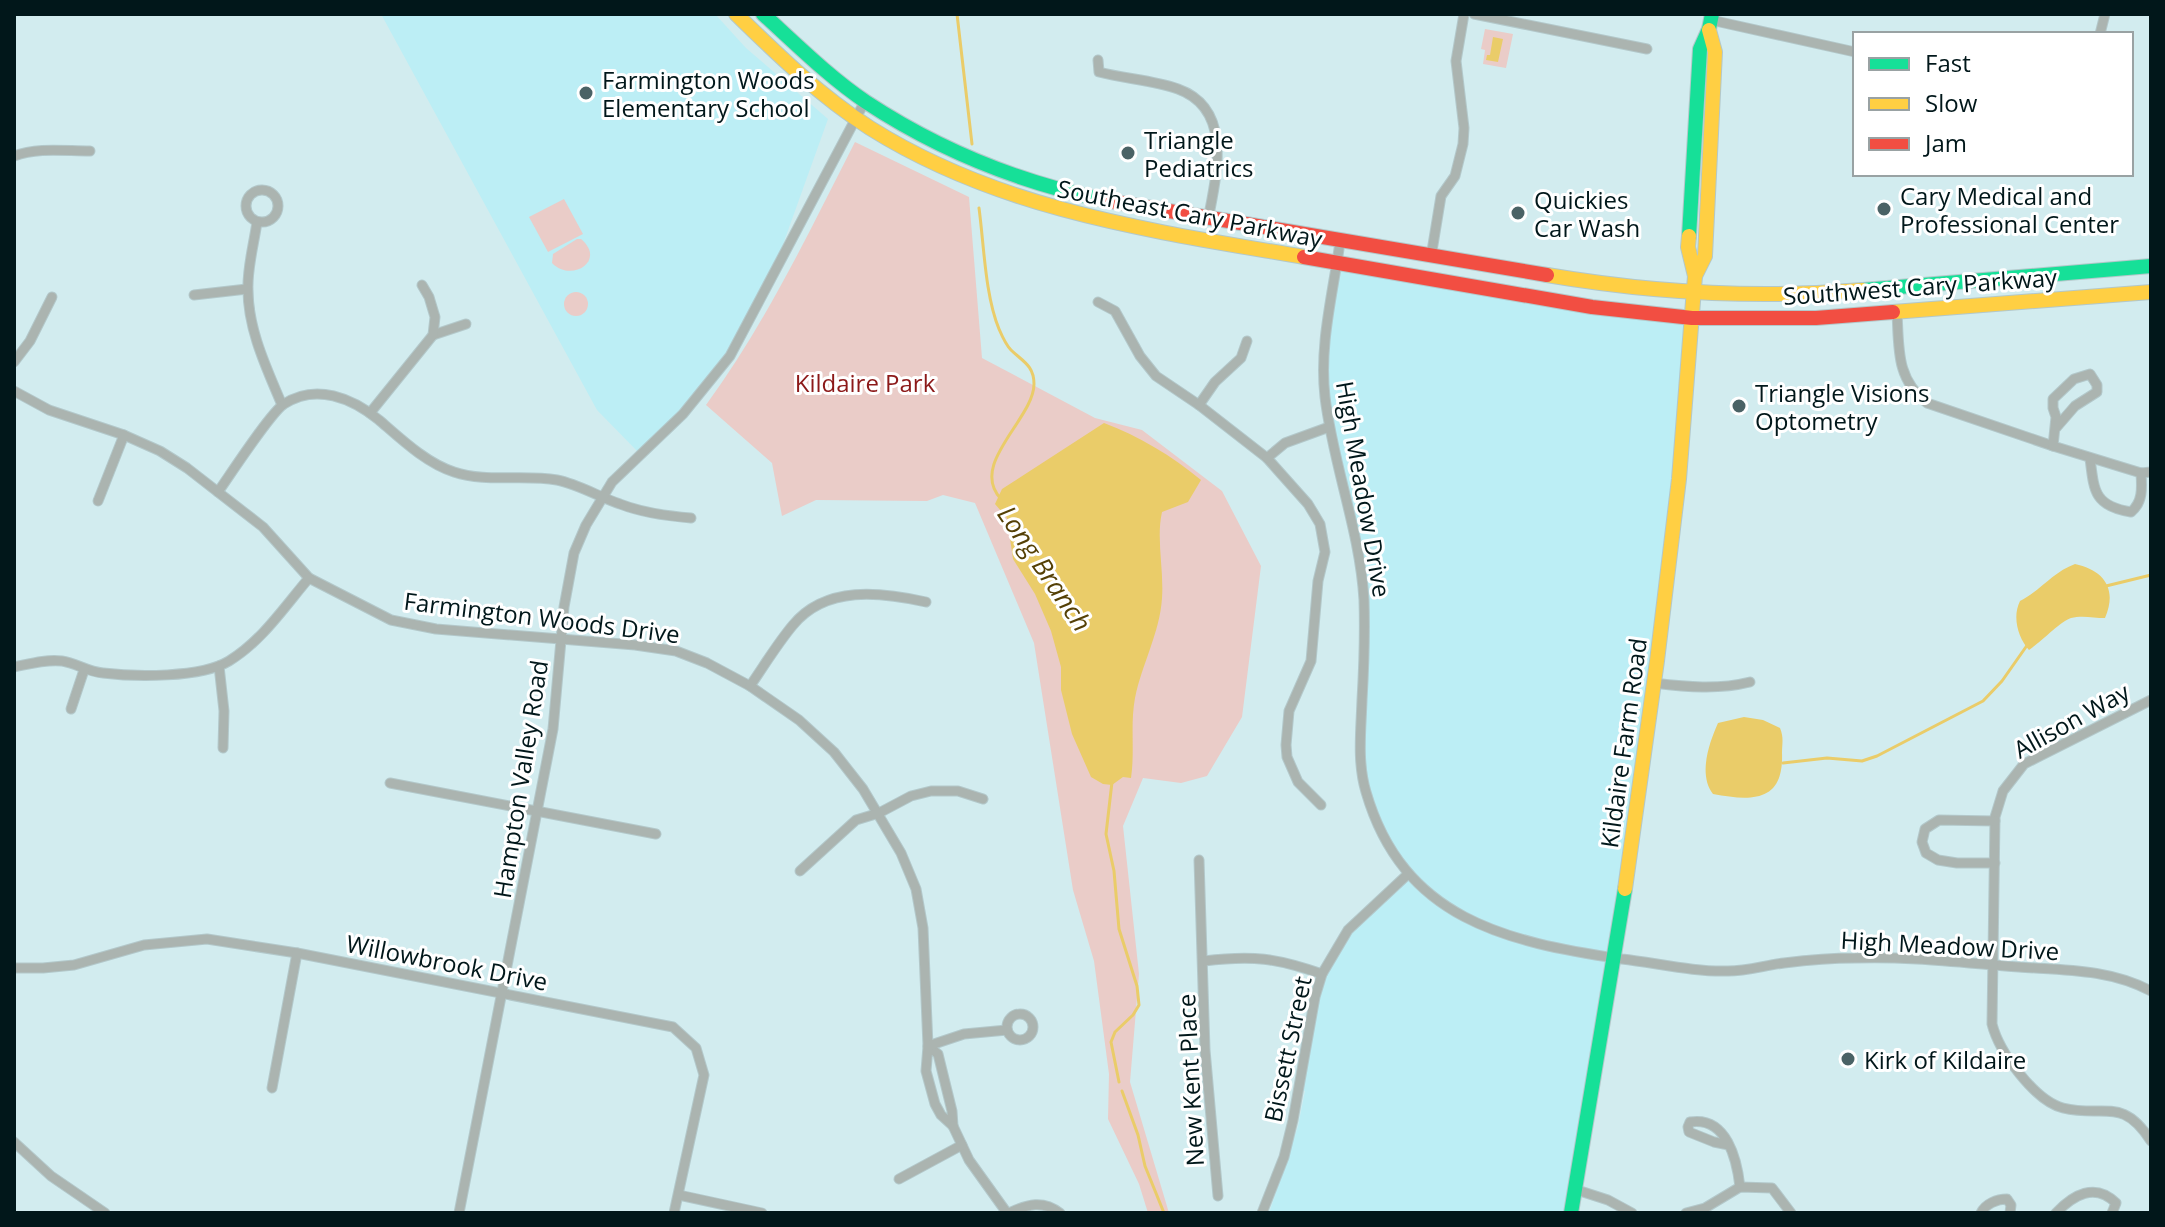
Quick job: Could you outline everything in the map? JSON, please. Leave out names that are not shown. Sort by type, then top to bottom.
[{"type":"main road","name":"Southeast Cary Parkway","points":[[736,14],[784,61],[854,118],[942,169],[1033,204],[1130,227],[1337,264],[1592,307],[1692,318]]},
{"type":"main road","name":"Southeast Cary Parkway","points":[[763,14],[820,66],[865,101],[941,146],[1032,183],[1075,196],[1431,257],[1577,280],[1694,294]]},
{"type":"main road","name":"Kildaire Farm Road","points":[[1571,1213],[1615,958],[1679,479],[1695,276],[1688,247],[1693,144],[1700,49],[1711,21]]},
{"type":"main road","name":"Southwest Cary Parkway","points":[[1694,294],[1805,295],[2151,266]]},
{"type":"main road","name":"Southwest Cary Parkway","points":[[1692,318],[1816,318],[2151,292]]},
{"type":"street","points":[[1431,257],[1441,196],[1455,176],[1463,144],[1456,61],[1464,14]]},
{"type":"street","points":[[1474,14],[1523,19],[1647,49]]},
{"type":"street","points":[[1711,21],[1853,52]]},
{"type":"street","points":[[1098,60],[1099,72],[1179,89],[1199,102],[1211,119],[1219,148],[1208,220]]},
{"type":"street","name":"Hampton Valley Road","points":[[459,1213],[554,720],[567,584],[574,553],[601,497],[639,453],[683,414],[730,356],[865,101]]},
{"type":"street","points":[[14,156],[48,150],[90,151]]},
{"type":"street","points":[[257,222],[247,289],[261,357],[282,405]]},
{"type":"street","name":"High Meadow Drive","points":[[1340,242],[1322,352],[1329,427],[1363,593],[1365,652],[1360,734],[1364,786],[1377,823],[1408,874],[1444,906],[1487,928],[1545,946],[1615,958],[1711,971],[1733,971],[1858,957],[2108,974],[2150,987]]},
{"type":"street","points":[[370,413],[433,335],[435,317],[422,285]]},
{"type":"street","points":[[194,295],[247,289]]},
{"type":"street","points":[[14,362],[30,341],[52,297]]},
{"type":"street","points":[[1098,302],[1115,311],[1140,356],[1156,376],[1267,458],[1308,504],[1323,533],[1325,552],[1318,581],[1311,661],[1289,711],[1286,745],[1287,757],[1298,782],[1321,805]]},
{"type":"street","points":[[1897,312],[1906,382],[1919,397],[1927,403],[2053,446],[2146,472],[2137,507],[2131,512],[2108,506],[2094,491],[2090,458]]},
{"type":"street","points":[[433,335],[466,324]]},
{"type":"street","points":[[1199,405],[1215,382],[1241,358],[1247,341]]},
{"type":"street","points":[[2053,446],[2053,399],[2074,379],[2090,374],[2097,385],[2097,392],[2075,406],[2055,429]]},
{"type":"street","name":"Farmington Woods Drive","points":[[14,391],[49,410],[124,435],[160,451],[263,527],[309,578],[373,611],[406,624],[676,651],[707,663],[750,686],[799,720],[822,741],[879,813],[901,853],[919,901],[928,1046],[926,1071],[941,1115],[953,1126]]},
{"type":"street","points":[[218,492],[282,405],[303,396],[329,394],[349,400],[370,413],[408,445],[451,472],[469,476],[551,479],[651,515],[691,518]]},
{"type":"street","points":[[1267,458],[1285,443],[1329,427]]},
{"type":"street","points":[[98,501],[124,435]]},
{"type":"street","points":[[14,667],[65,661],[100,673],[152,674],[194,672],[219,666],[232,660],[264,632],[309,578]]},
{"type":"street","points":[[750,686],[794,623],[815,607],[843,596],[868,592],[926,602]]},
{"type":"street","points":[[219,666],[224,711],[223,748]]},
{"type":"street","points":[[71,709],[84,670]]},
{"type":"street","points":[[1654,683],[1729,687],[1750,682]]},
{"type":"street","name":"Allison Way","points":[[2151,700],[2024,764],[2003,791],[1995,821],[1992,1024],[2005,1053],[2049,1103],[2060,1107],[2113,1110],[2129,1115],[2151,1141]]},
{"type":"street","points":[[390,783],[656,834]]},
{"type":"street","points":[[800,871],[856,820],[879,813],[911,796],[931,791],[958,791],[983,799]]},
{"type":"street","points":[[1995,821],[1939,820],[1925,829],[1922,842],[1926,853],[1938,860],[1995,863]]},
{"type":"street","name":"New Kent Place","points":[[1199,860],[1205,1050],[1218,1196]]},
{"type":"street","name":"Bissett Street","points":[[1262,1213],[1284,1157],[1322,974],[1348,930],[1408,874]]},
{"type":"street","name":"Willowbrook Drive","points":[[14,968],[74,965],[144,945],[187,939],[225,941],[673,1027],[690,1040],[700,1056],[703,1083],[674,1213]]},
{"type":"street","points":[[272,1088],[297,953]]},
{"type":"street","name":"New Kent Place","points":[[1204,961],[1262,957],[1322,974]]},
{"type":"street","points":[[928,1046],[964,1034],[1007,1030]]},
{"type":"street","name":"Farmington Woods Drive","points":[[928,1046],[938,1054],[953,1126],[962,1145],[1008,1213],[1034,1204],[1047,1204],[1060,1213]]},
{"type":"street","points":[[14,1142],[51,1176],[105,1213]]},
{"type":"street","points":[[899,1179],[962,1145]]},
{"type":"street","points":[[1729,1145],[1737,1159],[1740,1187]]},
{"type":"street","points":[[1686,1213],[1706,1210],[1740,1187],[1772,1188],[1791,1213]]},
{"type":"street","points":[[1574,1189],[1608,1200],[1632,1213]]},
{"type":"street","points":[[2056,1213],[2079,1194],[2088,1191],[2116,1203],[2112,1213]]},
{"type":"street","points":[[679,1195],[762,1213]]},
{"type":"street","points":[[1981,1213],[1983,1208],[2000,1199],[2007,1199],[2011,1205],[2010,1213]]},
{"type":"shaded area","points":[[381,14],[715,14],[746,48],[828,119],[767,289],[709,386],[639,453],[597,410]]},
{"type":"shaded area","points":[[1337,264],[1692,318],[1657,661],[1570,1213],[1269,1213],[1298,1126],[1305,1091],[1299,1089],[1315,997],[1348,930],[1408,874],[1396,857],[1364,786],[1363,593],[1329,427],[1322,352]]},
{"type":"green space","points":[[1485,29],[1513,34],[1506,68],[1483,64],[1485,50],[1481,49]]},
{"type":"green space","name":"Kildaire Park","points":[[855,142],[969,197],[982,358],[1095,418],[1142,430],[1222,491],[1261,566],[1242,717],[1207,776],[1181,783],[1143,778],[1123,826],[1139,974],[1130,1082],[1169,1213],[1148,1213],[1139,1184],[1108,1119],[1109,1074],[1094,961],[1073,890],[1034,643],[975,503],[943,495],[927,501],[816,500],[782,516],[772,463],[706,405],[768,309]]},
{"type":"green space","points":[[564,199],[583,234],[548,252],[529,217]]},
{"type":"green space","points":[[577,239],[588,247],[590,255],[583,267],[568,271],[552,263],[553,254]]},
{"type":"green space","points":[[576,292],[585,295],[588,304],[585,313],[576,316],[567,313],[564,304],[567,295]]},
{"type":"water","points":[[1493,37],[1503,39],[1498,62],[1486,60]]},
{"type":"water","points":[[1104,423],[1155,447],[1201,480],[1188,502],[1162,512],[1161,611],[1135,698],[1131,778],[1123,777],[1112,785],[1091,777],[1072,734],[1061,690],[1061,667],[1051,631],[1035,594],[1013,559],[1007,518],[995,504],[1002,489]]},
{"type":"water","points":[[2075,564],[2100,576],[2109,589],[2109,607],[2105,618],[2071,618],[2029,650],[2017,627],[2016,614],[2020,601]]},
{"type":"water","points":[[1744,717],[1763,720],[1780,728],[1782,753],[1777,781],[1771,790],[1762,795],[1740,798],[1713,794],[1706,778],[1706,768],[1718,723]]},
{"type":"waterway","name":"Long Branch","points":[[957,14],[972,144]]},
{"type":"waterway","name":"Long Branch","points":[[979,208],[994,316],[1007,346],[1030,368],[1034,384],[1031,398],[997,456],[992,471],[993,485],[1001,499]]},
{"type":"waterway","points":[[2106,586],[2151,575]]},
{"type":"waterway","points":[[1783,763],[1827,758],[1862,761],[1877,756],[1983,701],[2002,681],[2028,644]]},
{"type":"waterway","name":"Long Branch","points":[[1112,782],[1106,834],[1114,871],[1119,929],[1137,986],[1139,1005],[1115,1032],[1111,1042],[1119,1082]]},
{"type":"waterway","name":"Long Branch","points":[[1122,1091],[1145,1166],[1164,1213]]},
{"type":"traffic: fast","points":[[763,14],[852,92],[922,135],[1010,174],[1104,200]]},
{"type":"traffic: fast","points":[[1689,236],[1700,49],[1712,14]]},
{"type":"traffic: fast","points":[[1863,290],[2151,266]]},
{"type":"traffic: fast","points":[[1571,1213],[1625,889]]},
{"type":"traffic: slow","points":[[736,14],[800,74],[852,116],[920,156],[972,180],[1080,214],[1135,227],[1304,257]]},
{"type":"traffic: slow","points":[[1695,276],[1705,256],[1715,52],[1709,30]]},
{"type":"traffic: slow","points":[[1625,889],[1679,479],[1695,276],[1688,247],[1689,236]]},
{"type":"traffic: slow","points":[[1547,275],[1705,293],[1783,294],[1863,290]]},
{"type":"traffic: slow","points":[[1893,312],[2151,292]]},
{"type":"traffic: jam","points":[[1104,200],[1547,275]]},
{"type":"traffic: jam","points":[[1304,257],[1592,307],[1692,318],[1816,318],[1893,312]]},
{"type":"place","name":"Farmington Woods Elementary School","points":[[586,93]]},
{"type":"place","name":"Triangle Pediatrics","points":[[1128,153]]},
{"type":"place","name":"Cary Medical and Professional Center","points":[[1884,209]]},
{"type":"place","name":"Quickies Car Wash","points":[[1518,213]]},
{"type":"place","name":"Triangle Visions Optometry","points":[[1739,406]]},
{"type":"place","name":"Kirk of Kildaire","points":[[1848,1059]]}]
